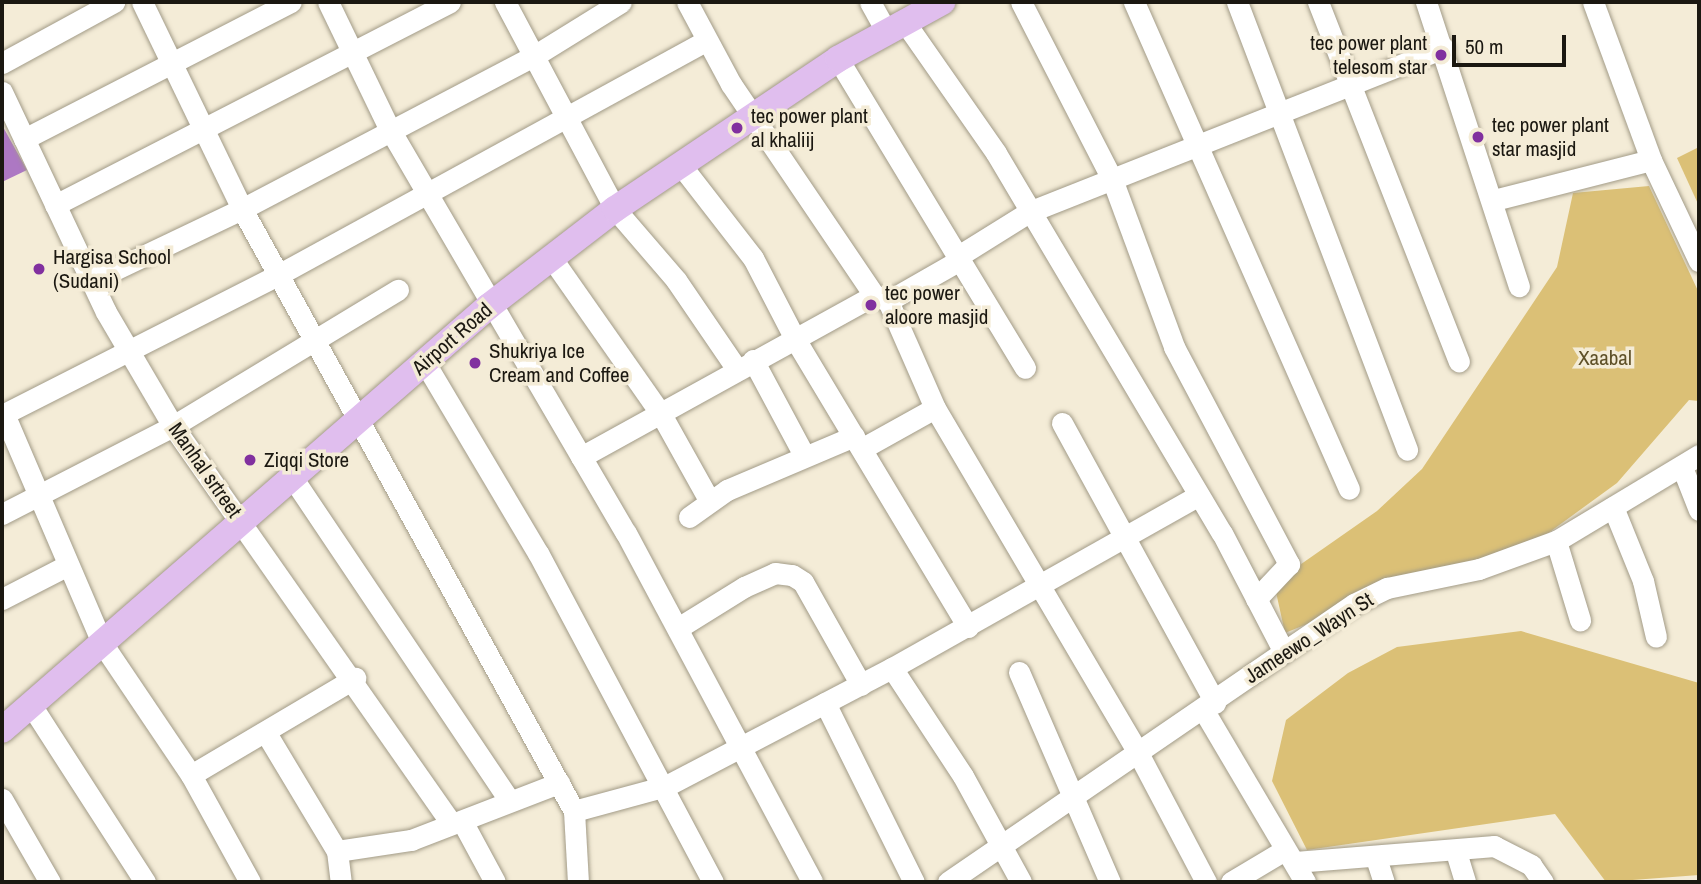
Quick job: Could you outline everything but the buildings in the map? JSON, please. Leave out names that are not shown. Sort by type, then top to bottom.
[{"type":"main road","name":"Airport Road","points":[[2,730],[295,480],[359,419],[489,306],[553,260],[615,209],[753,113],[838,59],[942,2]]},
{"type":"street","points":[[2,63],[114,2]]},
{"type":"street","points":[[142,2],[168,62],[314,344],[359,419],[574,811],[578,882]]},
{"type":"street","points":[[24,139],[168,62],[290,2]]},
{"type":"street","points":[[328,2],[389,128],[489,306],[581,457],[678,628],[812,882]]},
{"type":"street","points":[[55,205],[201,126],[450,2]]},
{"type":"street","points":[[505,2],[564,121],[615,209],[745,364],[804,455]]},
{"type":"street","points":[[91,281],[242,209],[389,128],[534,56],[621,2]]},
{"type":"street","points":[[687,2],[705,41],[881,298],[935,408],[1138,753],[1206,882]]},
{"type":"street","points":[[870,2],[895,26],[1029,212],[1198,496],[1284,652]]},
{"type":"street","points":[[1021,2],[1112,179],[1174,347],[1289,564],[1256,599]]},
{"type":"street","points":[[1134,2],[1349,489]]},
{"type":"street","points":[[1237,2],[1407,450]]},
{"type":"street","points":[[1318,2],[1459,361]]},
{"type":"street","points":[[1426,2],[1494,200],[1519,286]]},
{"type":"street","points":[[1594,2],[1651,160],[1699,261]]},
{"type":"street","points":[[250,882],[191,775],[102,643],[3,414],[131,353],[278,275],[426,191],[564,121],[705,41]]},
{"type":"street","points":[[581,457],[745,364],[960,258],[1029,212],[1279,115],[1348,83],[1444,48]]},
{"type":"street","points":[[838,59],[1025,368]]},
{"type":"street","name":"Manhal srtreet","points":[[2,92],[91,281],[173,426],[355,678],[495,882]]},
{"type":"street","points":[[1494,200],[1651,160]]},
{"type":"street","points":[[680,164],[741,239],[795,339],[968,626]]},
{"type":"street","points":[[553,260],[661,414],[709,500]]},
{"type":"street","points":[[2,514],[38,498],[173,426],[314,344],[398,290]]},
{"type":"street","points":[[425,363],[666,786],[713,882]]},
{"type":"street","points":[[689,517],[709,500],[804,455],[858,442],[935,408]]},
{"type":"street","points":[[1062,423],[1124,537],[1209,707],[1305,882]]},
{"type":"street","points":[[1691,461],[1699,510]]},
{"type":"street","name":"Jameewo_Wayn St","points":[[948,882],[1001,841],[1074,792],[1209,707],[1284,652],[1387,588],[1479,569],[1556,541],[1691,461]]},
{"type":"street","points":[[295,480],[509,800]]},
{"type":"street","points":[[574,811],[666,786],[861,685],[1042,586],[1198,496]]},
{"type":"street","points":[[1613,507],[1643,581],[1656,636]]},
{"type":"street","points":[[1556,541],[1580,620]]},
{"type":"street","points":[[2,599],[68,565]]},
{"type":"street","points":[[678,628],[744,587],[775,573],[792,575],[803,582],[861,685]]},
{"type":"street","points":[[892,668],[1001,841],[1021,882]]},
{"type":"street","points":[[1019,672],[1074,792],[1110,882]]},
{"type":"street","points":[[191,775],[355,678]]},
{"type":"street","points":[[825,703],[914,882]]},
{"type":"street","points":[[31,705],[145,882]]},
{"type":"street","points":[[266,733],[337,850],[341,882]]},
{"type":"street","points":[[337,850],[393,844],[559,783]]},
{"type":"street","points":[[2,799],[50,882]]},
{"type":"street","points":[[1231,882],[1289,856],[1376,858],[1500,847],[1531,864],[1543,882]]},
{"type":"street","points":[[1455,852],[1465,882]]},
{"type":"street","points":[[1376,858],[1384,882]]},
{"type":"green space","points":[[1699,147],[1699,206],[1677,158]]},
{"type":"green space","name":"Xaabal","points":[[1649,186],[1699,293],[1699,401],[1689,400],[1617,483],[1518,555],[1402,585],[1285,633],[1274,583],[1377,511],[1422,469],[1557,267],[1573,193]]},
{"type":"green space","points":[[1521,631],[1699,683],[1699,875],[1606,882],[1555,814],[1307,850],[1272,781],[1286,720],[1348,673],[1397,647]]},
{"type":"shaded area","points":[[2,125],[27,170],[2,182]]},
{"type":"place","name":"tec power plant telesom star","points":[[1441,55]]},
{"type":"place","name":"tec power plant al khaliij","points":[[737,128]]},
{"type":"place","name":"tec power plant star masjid","points":[[1478,137]]},
{"type":"place","name":"Hargisa School (Sudani)","points":[[39,269]]},
{"type":"place","name":"tec power aloore masjid","points":[[871,305]]},
{"type":"place","name":"Shukriya Ice Cream and Coffee","points":[[475,363]]},
{"type":"place","name":"Ziqqi Store","points":[[250,460]]}]
